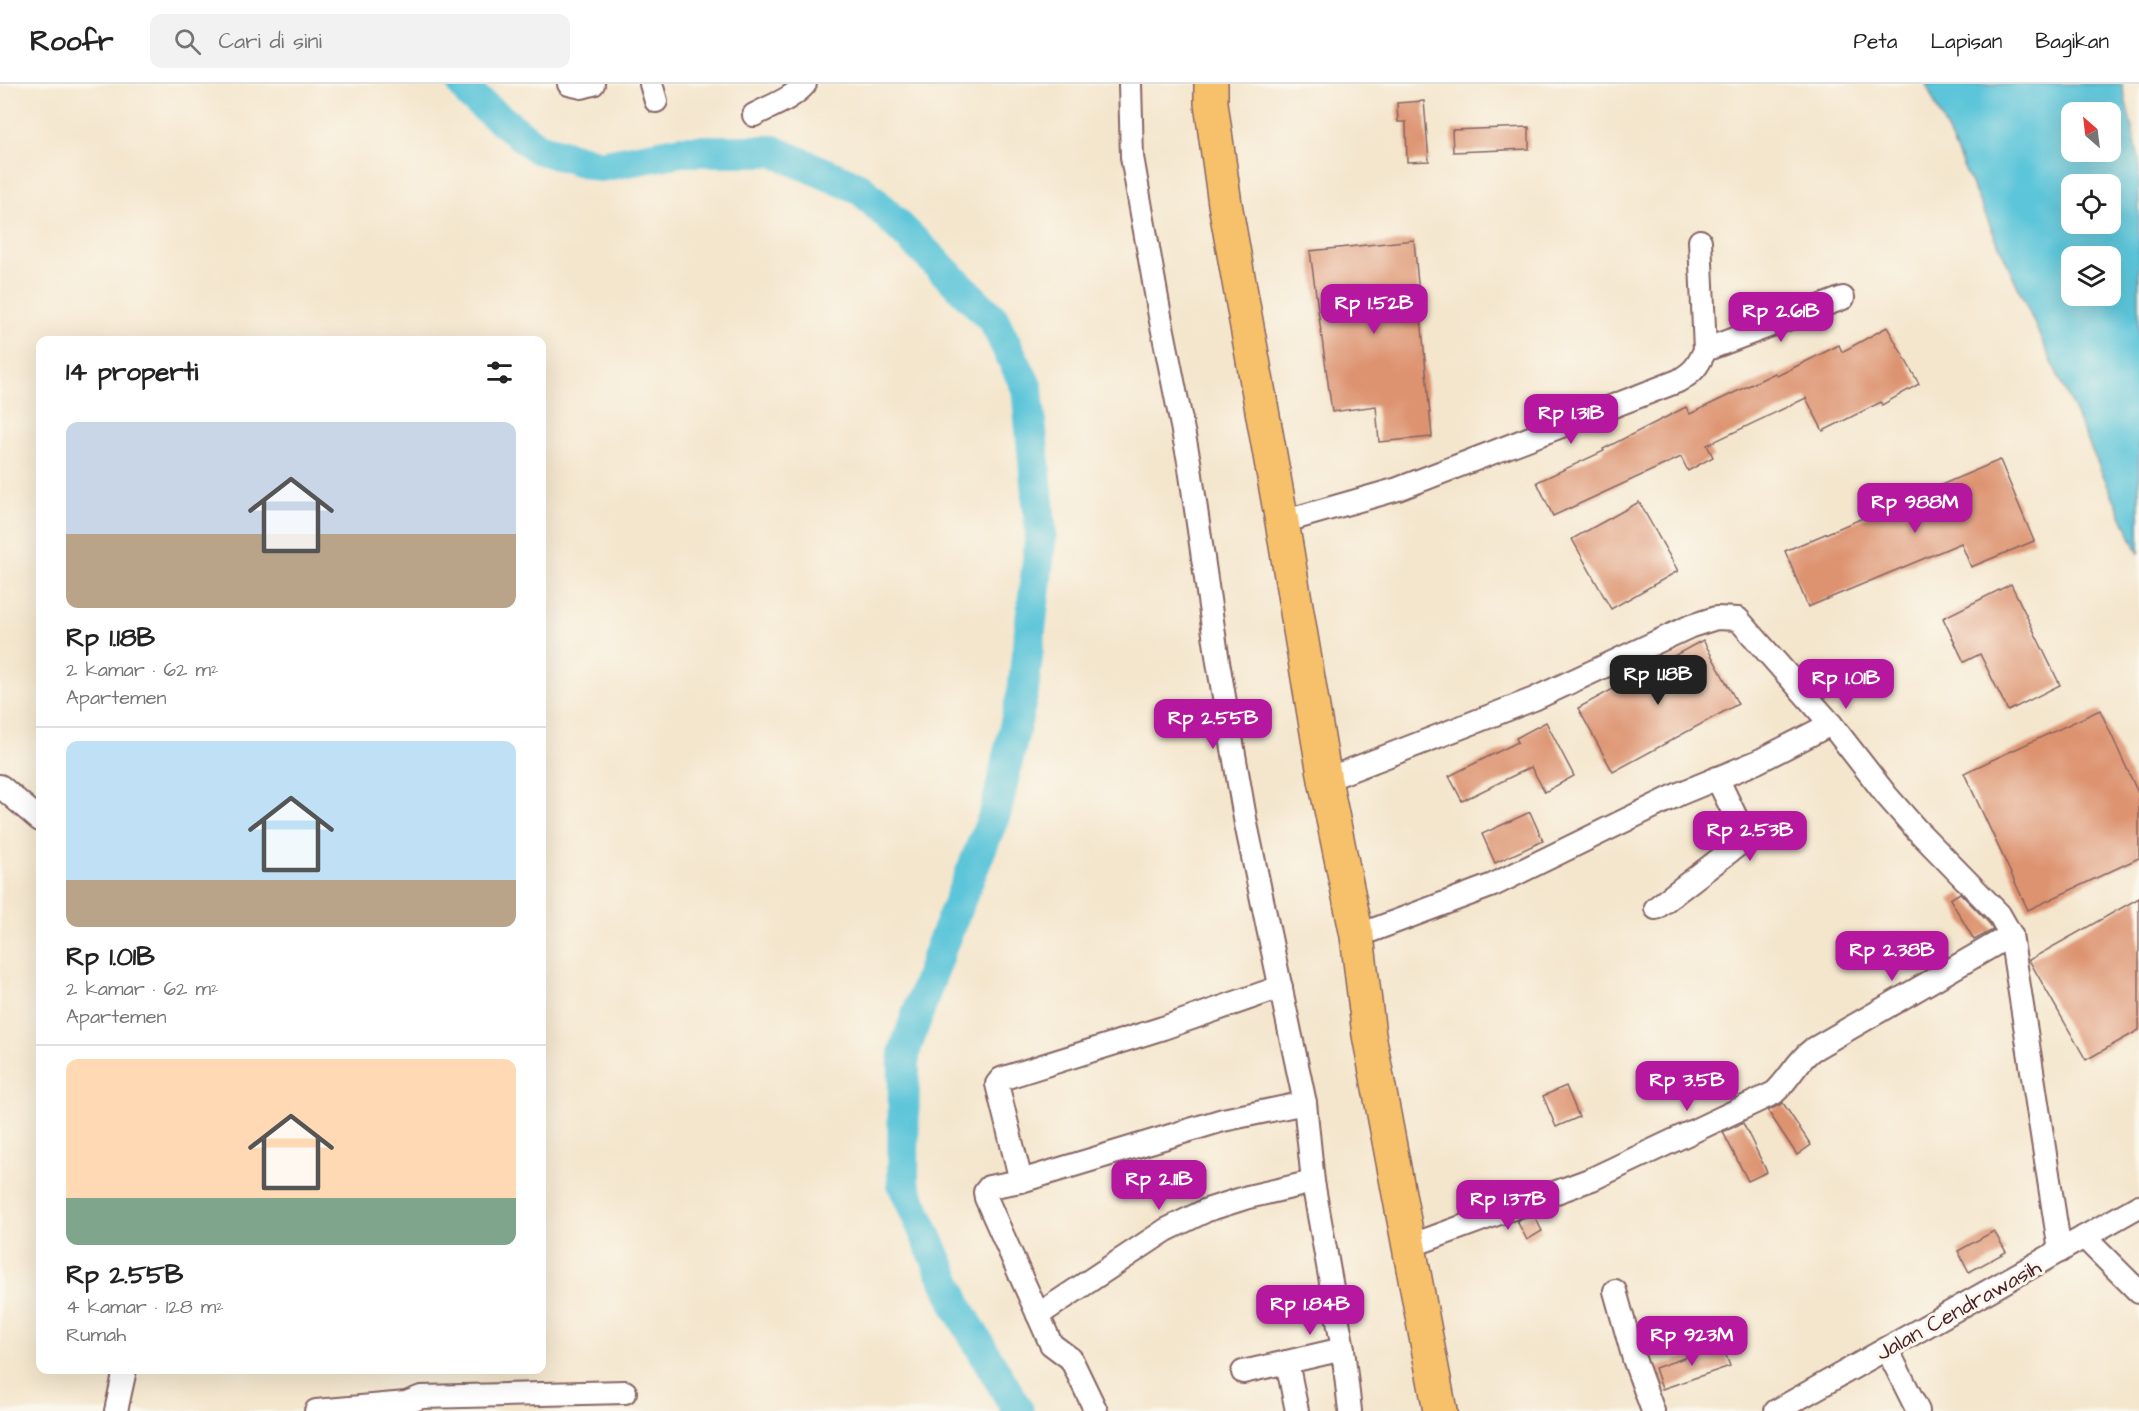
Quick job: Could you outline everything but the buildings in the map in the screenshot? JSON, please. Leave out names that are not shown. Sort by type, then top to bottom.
[{"type":"highway","points":[[1211,84],[1211,103],[1224,204],[1282,522],[1325,780],[1356,936],[1370,1035],[1440,1411]]},
{"type":"street","points":[[569,84],[582,87],[593,84]]},
{"type":"street","points":[[754,114],[796,92],[805,84]]},
{"type":"street","points":[[1130,84],[1132,157],[1189,461],[1218,662],[1244,813],[1305,1102],[1313,1182],[1343,1349],[1350,1411]]},
{"type":"street","points":[[1282,522],[1398,489],[1678,381],[1692,373],[1705,350],[1700,242]]},
{"type":"street","points":[[1705,350],[1843,298]]},
{"type":"street","points":[[1325,780],[1534,699],[1691,626],[1716,618],[1737,619],[1831,724],[1908,820],[2000,914],[2012,935],[2060,1251]]},
{"type":"street","points":[[1356,936],[1493,885],[1679,794],[1757,762],[1831,724]]},
{"type":"street","points":[[1656,908],[1738,845],[1743,831],[1717,778]]},
{"type":"street","points":[[0,786],[36,817]]},
{"type":"street","points":[[1410,1246],[1592,1179],[1774,1093],[1782,1086],[1798,1062],[1812,1050],[2012,935]]},
{"type":"street","points":[[1021,1181],[997,1084],[999,1080],[1163,1028],[1281,987]]},
{"type":"street","points":[[1096,1411],[1075,1365],[1051,1344],[985,1195],[986,1189],[1021,1181],[1223,1120],[1305,1102]]},
{"type":"street","points":[[1038,1315],[1176,1225],[1207,1210],[1248,1197],[1313,1182]]},
{"type":"street","name":"Jalan Cendrawasih","points":[[1776,1411],[2139,1206]]},
{"type":"street","points":[[2084,1237],[2139,1292]]},
{"type":"street","points":[[1615,1291],[1634,1359],[1653,1411]]},
{"type":"street","points":[[1243,1372],[1343,1349]]},
{"type":"street","points":[[1887,1349],[1918,1411]]},
{"type":"street","points":[[1287,1362],[1296,1411]]},
{"type":"street","points":[[116,1411],[124,1374]]},
{"type":"street","points":[[316,1411],[405,1407],[421,1397],[625,1392]]},
{"type":"water","points":[[1926,84],[2122,84],[2139,160],[2139,554]]},
{"type":"waterway","points":[[463,84],[471,96],[537,148],[600,166],[682,151],[773,151],[861,189],[993,319],[1027,388],[1041,534],[1023,691],[996,811],[940,949],[904,1053],[903,1184],[959,1310],[1018,1411]]}]
